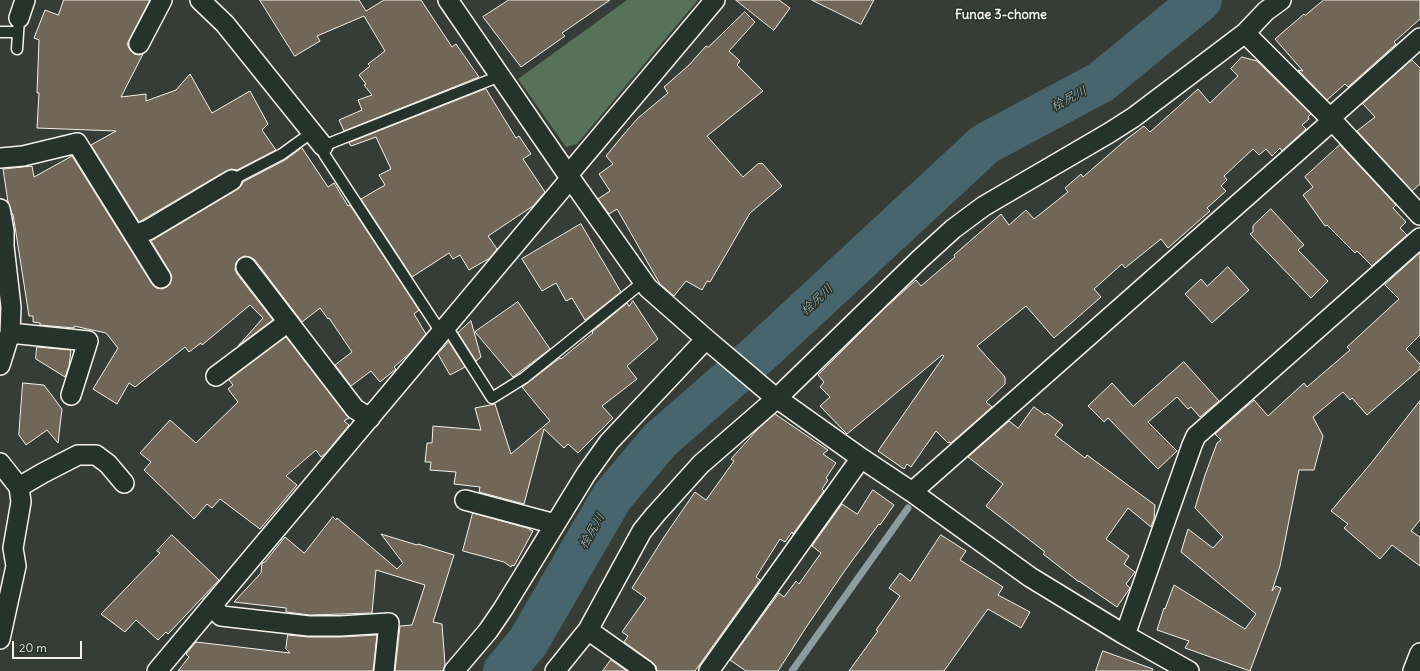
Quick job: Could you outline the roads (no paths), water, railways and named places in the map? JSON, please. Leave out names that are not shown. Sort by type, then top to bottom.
[{"type":"street","points":[[19,25],[25,0]]},
{"type":"street","points":[[139,44],[162,0]]},
{"type":"street","points":[[200,0],[225,24],[317,139]]},
{"type":"street","points":[[448,0],[569,177],[648,288],[709,342],[774,396],[912,492],[1030,577],[1125,635],[1189,671]]},
{"type":"street","points":[[157,671],[445,330],[715,0]]},
{"type":"street","points":[[555,671],[588,630],[642,531],[702,464],[919,260],[953,229],[984,206],[1134,117],[1246,33],[1266,11],[1281,0]]},
{"type":"street","points":[[1246,33],[1418,209]]},
{"type":"street","points":[[912,492],[1420,38]]},
{"type":"street","points":[[0,158],[24,156],[77,143],[161,278]]},
{"type":"street","points":[[134,234],[148,230],[232,180]]},
{"type":"street","points":[[0,209],[4,231],[2,246],[11,307],[10,333],[0,364]]},
{"type":"street","points":[[1125,635],[1196,436],[1420,238]]},
{"type":"street","points":[[246,267],[355,409],[370,418]]},
{"type":"street","points":[[216,376],[288,322]]},
{"type":"street","points":[[10,333],[88,341],[71,395]]},
{"type":"street","points":[[454,671],[488,631],[503,610],[586,474],[609,442],[709,342]]},
{"type":"street","points":[[19,487],[78,455],[96,455],[108,464],[124,483]]},
{"type":"street","points":[[710,671],[862,458]]},
{"type":"street","points":[[0,463],[19,487],[21,502],[13,548],[16,566],[0,639]]},
{"type":"street","points":[[465,500],[555,524]]},
{"type":"street","points":[[212,606],[221,616],[302,625],[340,626],[389,623],[384,671]]},
{"type":"street","points":[[588,630],[646,671]]},
{"type":"street","points":[[1413,671],[1420,653]]},
{"type":"lane","points":[[0,32],[19,25],[17,49]]},
{"type":"lane","points":[[232,180],[282,154],[317,139],[500,76]]},
{"type":"lane","points":[[317,139],[324,154],[492,398],[524,378],[643,282]]},
{"type":"waterway","name":"桧尻川","points":[[504,671],[528,642],[612,497],[660,440],[762,351],[985,144],[1101,82],[1201,0]]},
{"type":"waterway","points":[[792,671],[908,508]]},
{"type":"district","name":"Funae 3-chome","points":[[1001,15]]}]
